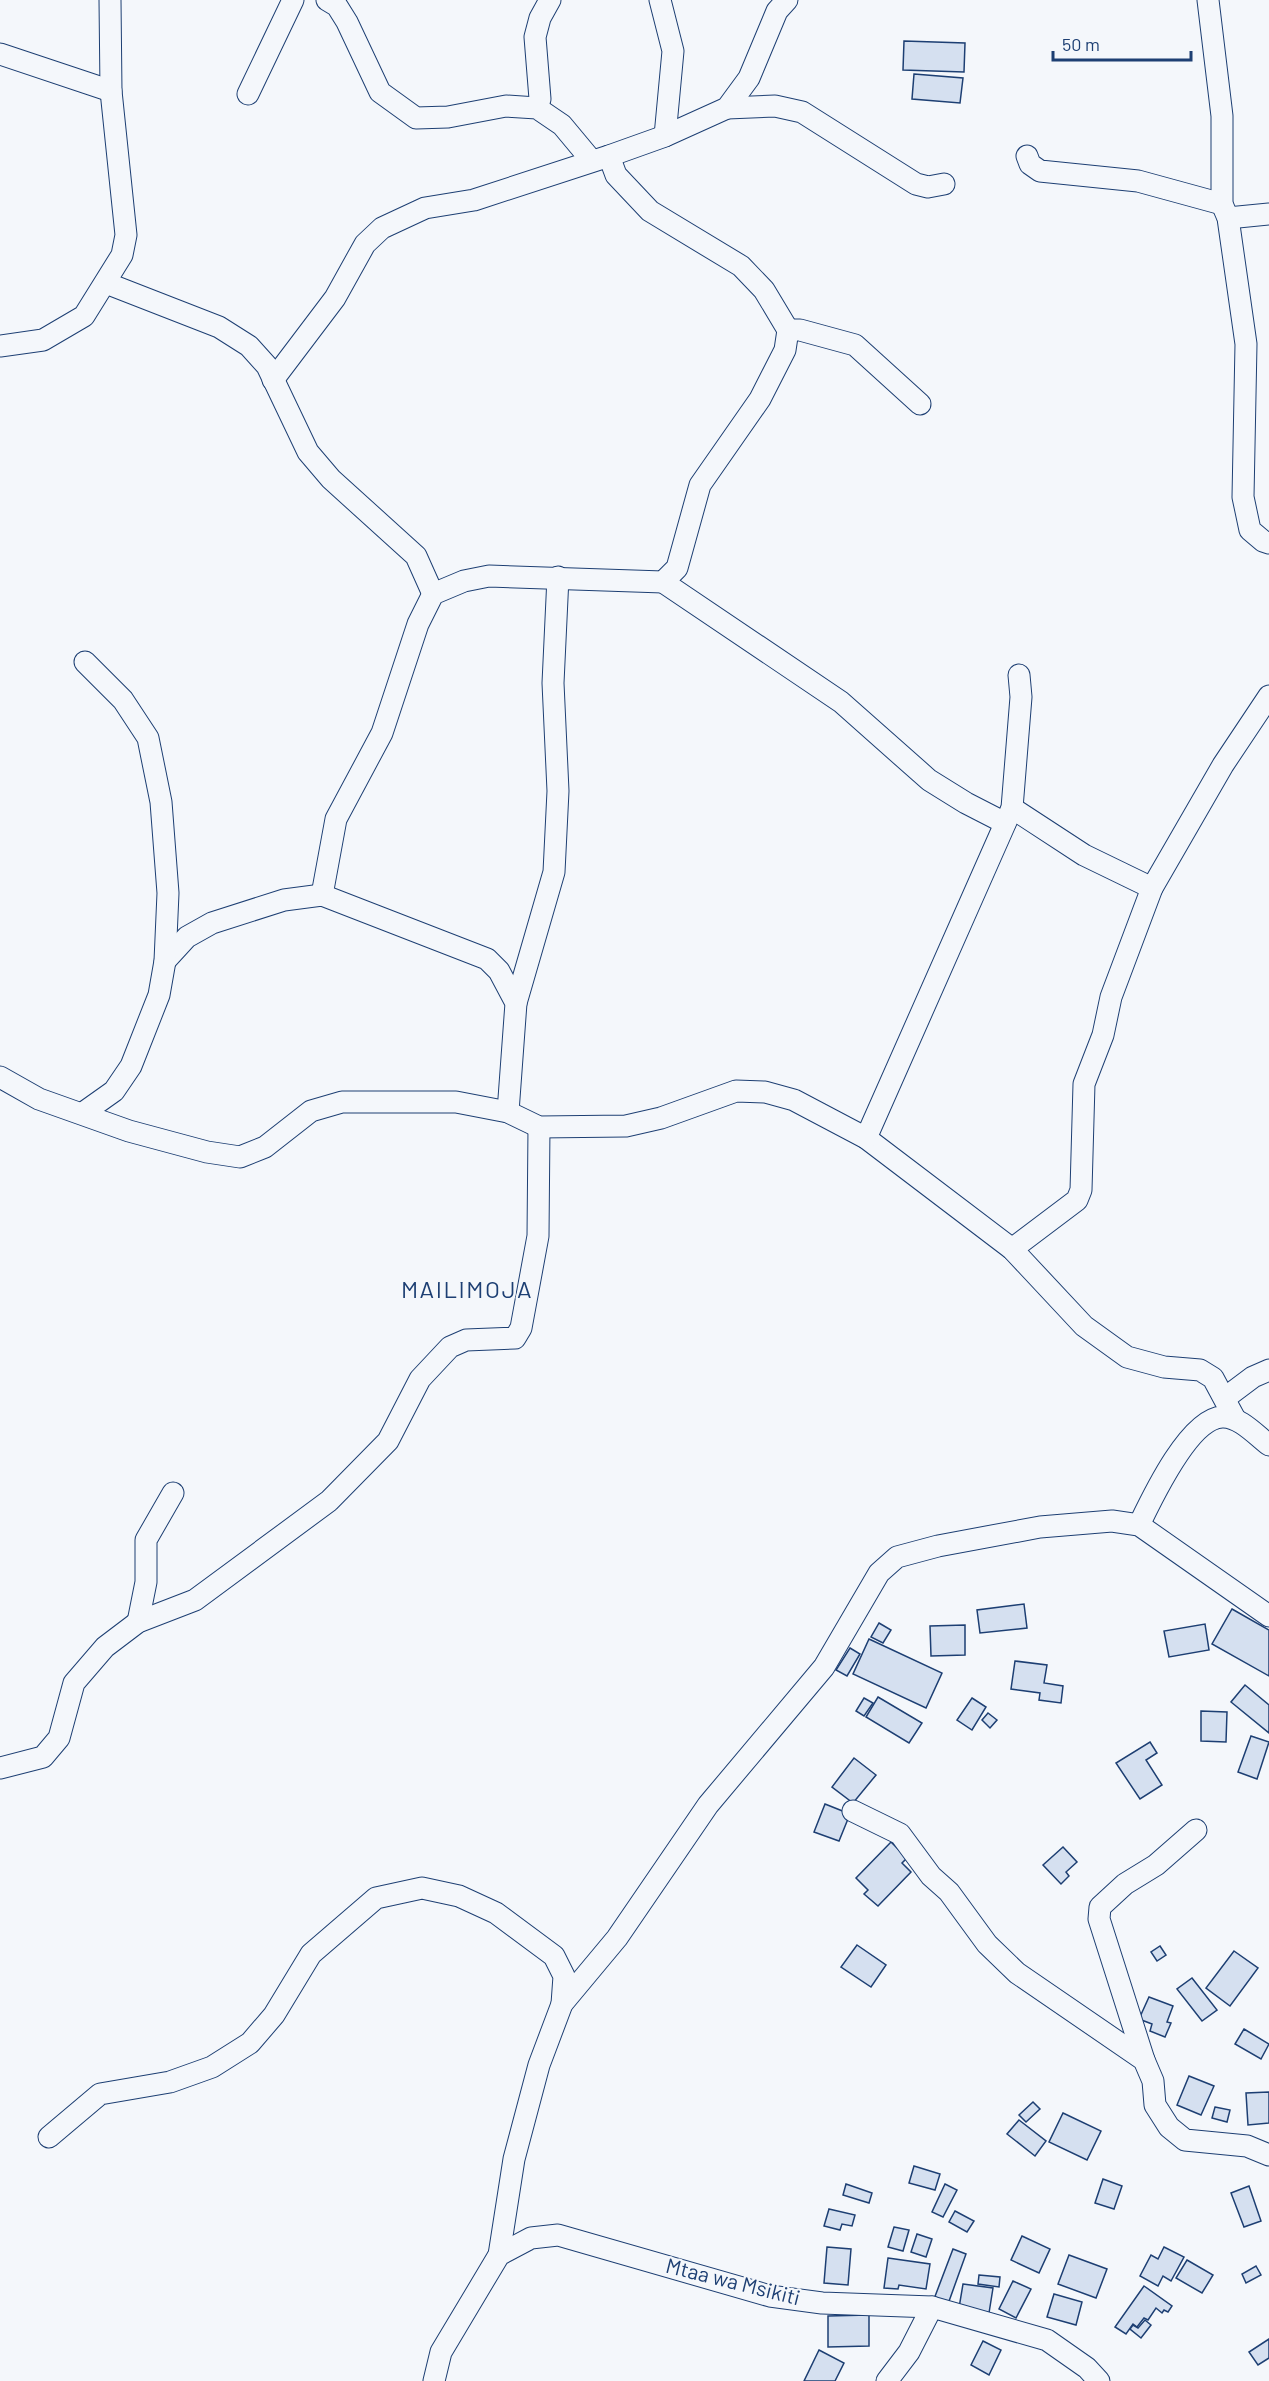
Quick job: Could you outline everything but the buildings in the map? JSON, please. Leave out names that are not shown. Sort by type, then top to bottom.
[{"type":"street","points":[[0,346],[43,340],[84,316],[122,255],[126,235],[111,91],[110,0]]},
{"type":"street","points":[[248,94],[293,0]]},
{"type":"street","points":[[327,0],[337,6],[347,22],[380,93],[416,118],[448,117],[506,106],[537,108],[562,125],[600,158],[650,211],[741,266],[764,290],[788,330],[785,350],[760,399],[700,485],[677,568],[663,582]]},
{"type":"street","points":[[537,108],[540,99],[535,37],[540,18],[550,0]]},
{"type":"street","points":[[660,0],[673,51],[665,136]]},
{"type":"street","points":[[727,108],[749,78],[777,11],[787,0]]},
{"type":"street","points":[[1208,0],[1222,116],[1225,211],[1246,344],[1243,497],[1250,530],[1269,543]]},
{"type":"street","points":[[0,54],[111,91]]},
{"type":"street","points":[[273,380],[335,298],[365,244],[382,228],[425,208],[474,200],[665,136],[727,108],[775,106],[802,112],[916,184],[928,188],[944,184]]},
{"type":"street","points":[[1027,156],[1030,164],[1040,171],[1138,181],[1225,211],[1269,214]]},
{"type":"street","points":[[106,283],[219,327],[249,346],[267,366],[308,452],[331,478],[416,556],[433,594]]},
{"type":"street","points":[[788,330],[800,330],[855,345],[920,404]]},
{"type":"street","points":[[322,895],[336,819],[382,733],[418,624],[433,594],[464,580],[489,576],[663,582],[841,702],[929,780],[966,803],[1009,815],[1152,888]]},
{"type":"street","points":[[508,1112],[516,1003],[554,872],[558,791],[553,683],[558,577]]},
{"type":"street","points":[[83,1113],[114,1091],[131,1066],[159,995],[165,961],[167,881],[161,802],[148,738],[123,700],[85,662]]},
{"type":"street","points":[[866,1138],[1009,815],[1021,697],[1019,675]]},
{"type":"street","points":[[1012,1249],[1077,1200],[1081,1190],[1084,1084],[1103,1035],[1110,997],[1152,888],[1223,765],[1269,696]]},
{"type":"street","points":[[165,961],[187,938],[212,923],[284,900],[322,895],[487,959],[499,970],[516,1003]]},
{"type":"street","points":[[0,1077],[39,1099],[140,1134],[207,1152],[240,1157],[265,1147],[311,1111],[342,1102],[456,1102],[508,1112],[539,1127],[626,1126],[661,1118],[736,1091],[765,1092],[794,1100],[866,1138],[1012,1249],[1084,1326],[1127,1357],[1164,1367],[1200,1370],[1213,1378],[1235,1419],[1269,1445]]},
{"type":"street","points":[[0,1768],[43,1757],[59,1738],[75,1683],[105,1647],[138,1622],[195,1600],[329,1502],[388,1441],[420,1379],[450,1347],[466,1340],[515,1338],[521,1328],[538,1236],[539,1127]]},
{"type":"street","points":[[1213,1378],[1261,1374]]},
{"type":"street","points":[[1225,1398],[1261,1374]]},
{"type":"street","points":[[1139,1525],[1160,1482],[1194,1433],[1208,1422],[1222,1417],[1235,1419]]},
{"type":"street","points":[[138,1622],[146,1582],[146,1540],[173,1493]]},
{"type":"street","points":[[562,2004],[617,1938],[708,1805],[824,1668],[879,1574],[897,1557],[938,1546],[1040,1527],[1112,1521],[1139,1525],[1269,1616]]},
{"type":"street","points":[[853,1811],[900,1834],[931,1875],[949,1892],[987,1944],[1017,1973],[1144,2060]]},
{"type":"street","points":[[1196,1830],[1156,1865],[1125,1884],[1100,1907],[1099,1919],[1144,2060],[1153,2081],[1155,2105],[1169,2127],[1185,2140],[1247,2146],[1269,2155]]},
{"type":"street","points":[[49,2136],[100,2094],[170,2082],[212,2067],[250,2043],[274,2015],[311,1954],[376,1898],[422,1888],[459,1896],[496,1912],[554,1956],[564,1976],[562,2004],[539,2065],[514,2160],[499,2255],[441,2352],[434,2381]]},
{"type":"street","name":"Mtaa wa Msikiti","points":[[499,2255],[531,2238],[558,2235],[770,2296],[822,2304],[932,2307],[1047,2340],[1087,2368],[1099,2381]]},
{"type":"street","points":[[887,2381],[909,2352],[932,2307]]},
{"type":"district","name":"MAILIMOJA","points":[[467,1290]]}]
